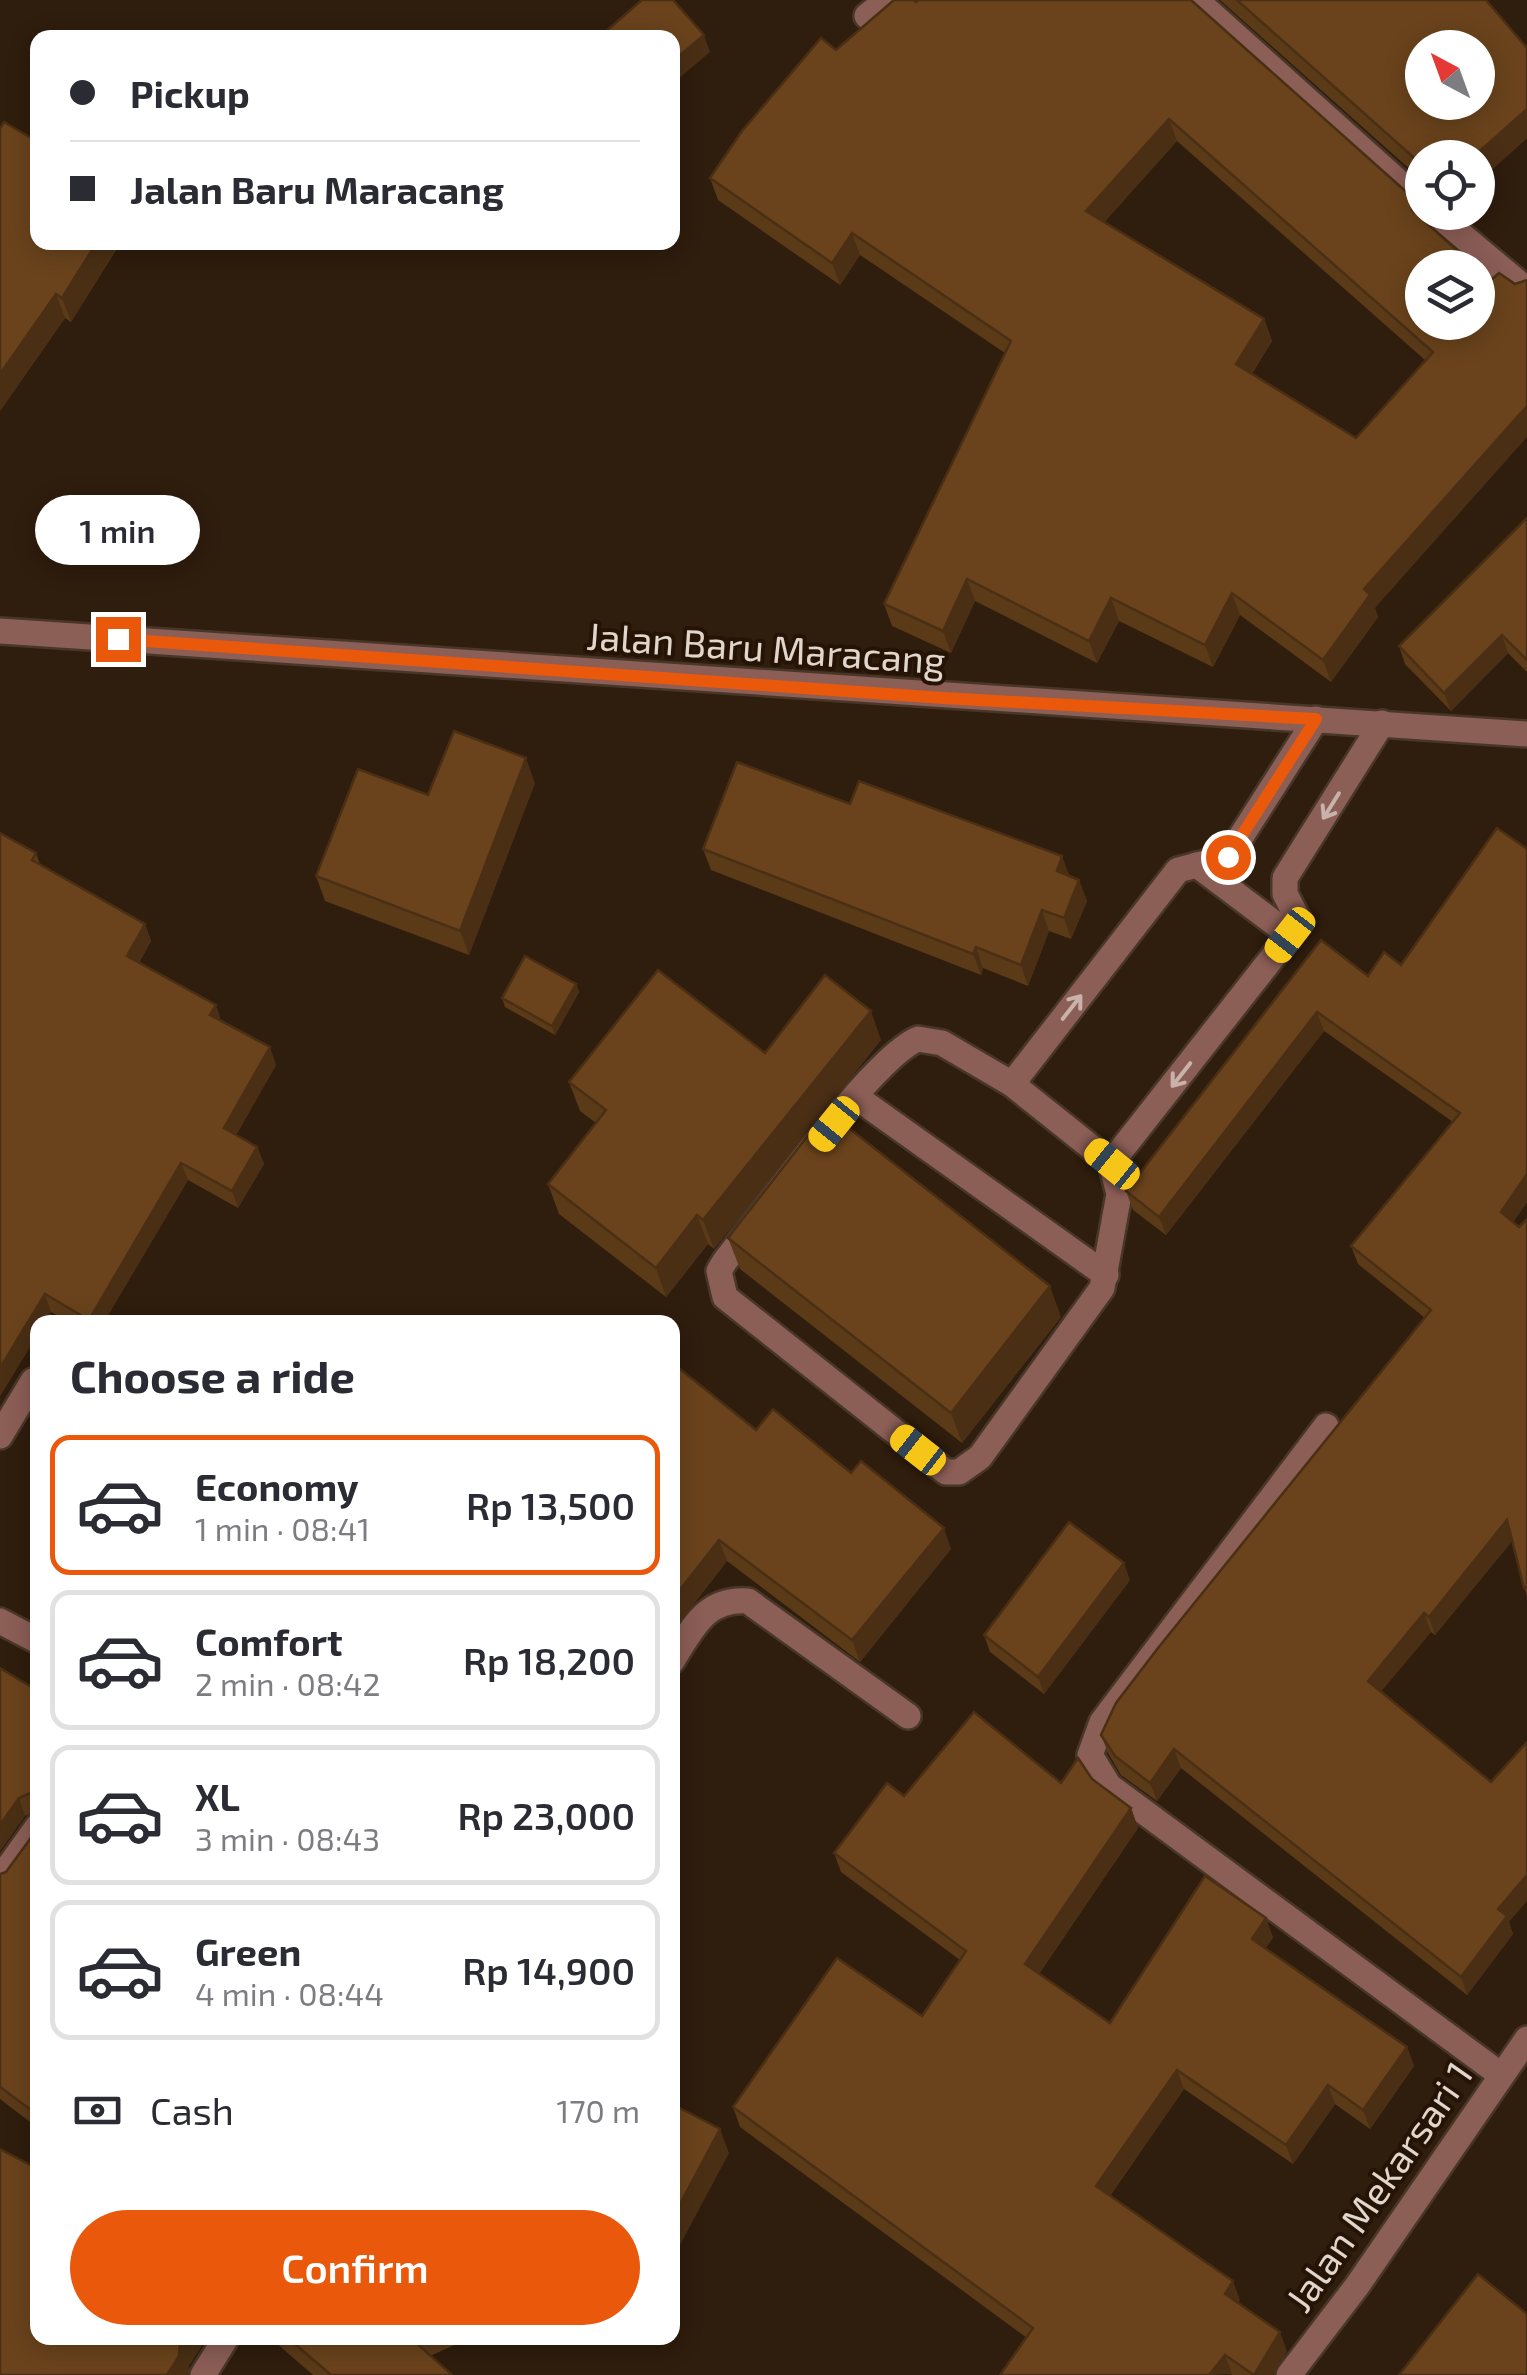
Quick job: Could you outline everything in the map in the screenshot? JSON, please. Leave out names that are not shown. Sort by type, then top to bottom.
[{"type":"street","points":[[866,16],[888,0]]},
{"type":"street","points":[[1196,0],[1405,188]]},
{"type":"street","points":[[1455,230],[1527,290]]},
{"type":"street","name":"Jalan Baru Maracang","points":[[0,630],[923,696],[1527,734]]},
{"type":"street","points":[[1012,1084],[1178,870],[1228,857],[1235,850],[1316,719]]},
{"type":"street","points":[[1112,1164],[1290,935],[1298,919],[1285,894],[1285,878],[1382,724]]},
{"type":"street","points":[[1197,866],[1290,935]]},
{"type":"street","points":[[918,1038],[942,1043],[1012,1084],[1112,1164],[1119,1194],[1106,1275],[1065,1342],[980,1457],[959,1472],[946,1472],[725,1298],[719,1283],[718,1271],[725,1261],[856,1097],[900,1046],[918,1038]]},
{"type":"street","points":[[856,1097],[1106,1275]]},
{"type":"street","points":[[0,1436],[30,1384]]},
{"type":"street","points":[[1326,1426],[1102,1722],[1090,1754],[1109,1786],[1500,2075]]},
{"type":"street","points":[[680,1650],[712,1605],[730,1599],[748,1600],[908,1716]]},
{"type":"street","points":[[0,1621],[30,1638]]},
{"type":"street","points":[[0,1879],[30,1837]]},
{"type":"street","name":"Jalan Mekarsari 1","points":[[1289,2375],[1357,2286],[1527,2039]]},
{"type":"street","points":[[203,2375],[222,2345]]},
{"type":"building","points":[[642,0],[673,0],[704,35],[680,55],[680,30],[607,30]]},
{"type":"building","points":[[894,0],[1191,0],[1405,191],[1405,230],[1434,230],[1457,250],[1405,250],[1405,327],[1169,119],[1086,211],[1264,319],[1236,364],[1356,438],[1433,352],[1419,340],[1495,340],[1495,276],[1499,273],[1515,284],[1527,280],[1527,406],[1364,589],[1370,595],[1323,660],[1232,593],[1205,645],[1111,598],[1089,641],[967,579],[943,631],[884,604],[1011,341],[852,233],[832,263],[710,178],[742,131],[821,38],[836,50]]},
{"type":"building","points":[[1237,0],[1486,0],[1527,48],[1527,109],[1492,140],[1405,140],[1405,150]]},
{"type":"building","points":[[4,122],[30,137],[30,250],[92,250],[62,298],[56,294],[0,374],[0,129]]},
{"type":"building","points":[[1527,518],[1527,660],[1502,635],[1444,693],[1399,646]]},
{"type":"building","points":[[454,731],[526,758],[460,931],[316,876],[358,769],[428,795]]},
{"type":"building","points":[[737,762],[850,804],[859,781],[1062,856],[1057,871],[1079,880],[1064,918],[1042,910],[1021,965],[976,947],[973,954],[703,849]]},
{"type":"building","points":[[1497,828],[1527,849],[1527,1174],[1501,1212],[1519,1227],[1527,1219],[1527,1587],[1524,1588],[1507,1520],[1429,1617],[1424,1613],[1368,1681],[1491,1782],[1527,1742],[1527,1875],[1498,1909],[1507,1916],[1461,1977],[1174,1749],[1150,1783],[1115,1756],[1101,1735],[1116,1703],[1158,1648],[1431,1310],[1351,1246],[1460,1113],[1317,1012],[1159,1217],[1126,1191],[1321,940],[1368,976],[1384,952],[1401,965]]},
{"type":"building","points":[[0,833],[36,853],[32,860],[145,924],[127,956],[216,1005],[210,1015],[270,1047],[224,1128],[257,1147],[232,1191],[181,1163],[92,1315],[81,1315],[45,1294],[0,1368]]},
{"type":"building","points":[[525,956],[576,984],[552,1026],[502,998]]},
{"type":"building","points":[[658,970],[765,1053],[825,975],[871,1011],[703,1220],[697,1215],[656,1268],[548,1184],[606,1110],[569,1082]]},
{"type":"building","points":[[827,1111],[1050,1286],[951,1413],[728,1238]]},
{"type":"building","points":[[680,1369],[756,1430],[773,1409],[851,1473],[861,1461],[944,1528],[852,1640],[719,1540],[680,1590]]},
{"type":"building","points":[[1069,1522],[1124,1563],[1038,1677],[984,1635]]},
{"type":"building","points":[[0,1668],[30,1686],[30,1793],[19,1798],[0,1825]]},
{"type":"building","points":[[974,1712],[1061,1783],[1078,1758],[1092,1779],[1131,1808],[1025,1964],[1110,2023],[1205,1876],[1266,1918],[1252,1939],[1407,2047],[1363,2110],[1328,2085],[1286,2145],[1177,2070],[1096,2186],[1233,2281],[1225,2294],[1280,2332],[1254,2375],[1225,2355],[1209,2375],[1000,2375],[1033,2328],[733,2107],[837,1958],[922,2016],[966,1951],[834,1853],[887,1783],[904,1796]]},
{"type":"building","points":[[30,1839],[30,2109],[0,2087],[0,1874],[6,1872]]},
{"type":"building","points":[[680,2108],[720,2129],[680,2204]]},
{"type":"building","points":[[0,2149],[30,2165],[30,2345],[180,2345],[179,2356],[167,2375],[0,2375]]},
{"type":"building","points":[[1478,2274],[1527,2314],[1527,2375],[1399,2375]]},
{"type":"building","points":[[296,2345],[419,2345],[452,2375],[331,2375]]},
{"type":"route","points":[[118,639],[943,698],[1316,719],[1228,857]]}]
